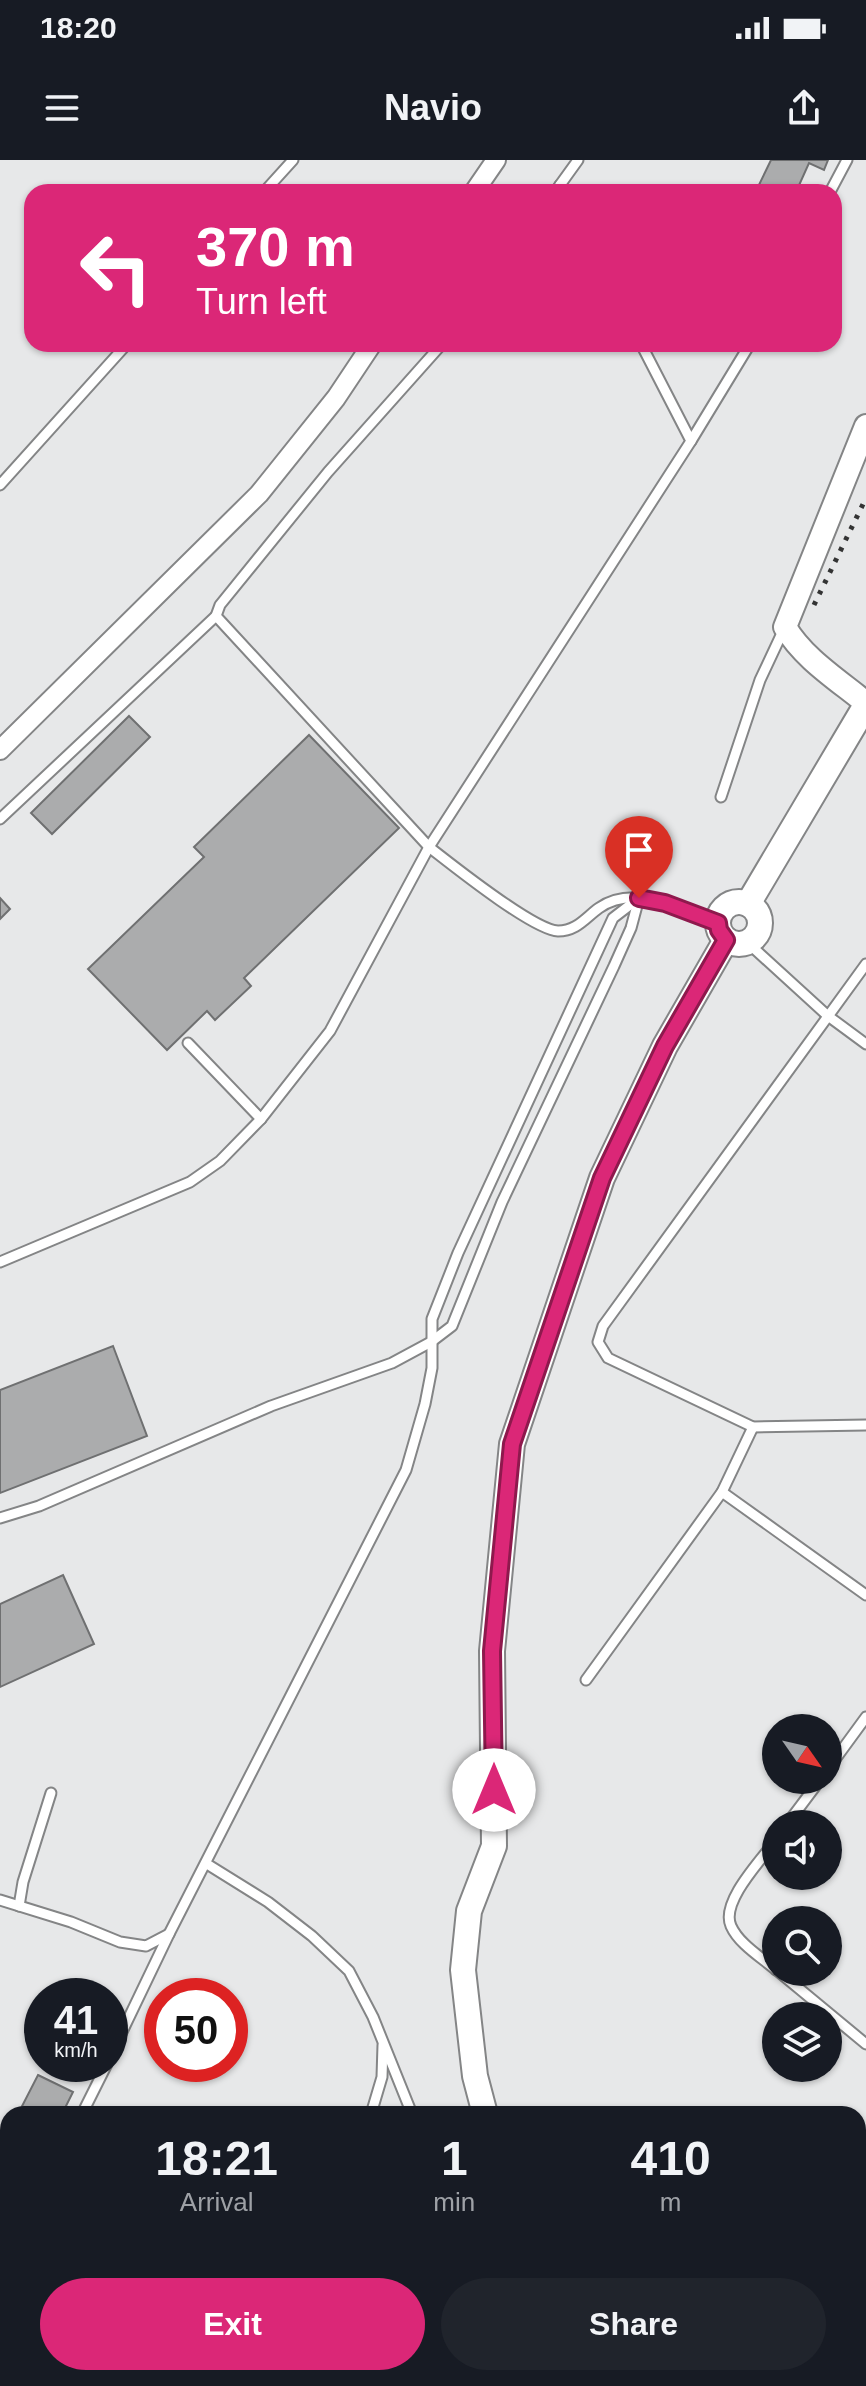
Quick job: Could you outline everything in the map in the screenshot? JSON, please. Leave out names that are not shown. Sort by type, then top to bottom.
[{"type":"main road","points":[[748,904],[866,704]]},
{"type":"main road","points":[[483,2106],[475,2076],[463,1970],[469,1911],[494,1846],[492,1651],[512,1444],[602,1178],[665,1046],[730,936],[722,911],[741,902],[754,908],[760,920],[758,934],[730,936]]},
{"type":"street","points":[[480,184],[496,160]]},
{"type":"street","points":[[0,750],[259,494],[336,398],[367,352]]},
{"type":"street","points":[[866,426],[785,636],[866,704]]},
{"type":"lane","points":[[271,184],[293,160]]},
{"type":"lane","points":[[564,184],[578,160]]},
{"type":"lane","points":[[834,184],[847,160]]},
{"type":"lane","points":[[0,485],[120,352]]},
{"type":"lane","points":[[0,819],[216,616],[220,605],[328,472],[435,352]]},
{"type":"lane","points":[[645,352],[691,441]]},
{"type":"lane","points":[[0,1262],[190,1182],[220,1161],[261,1119],[330,1031],[429,847],[745,352]]},
{"type":"lane","points":[[216,616],[429,847],[538,925],[556,931],[575,928],[602,905],[639,898],[665,903],[730,936],[866,1044]]},
{"type":"lane","points":[[721,797],[760,680],[785,636]]},
{"type":"lane","points":[[0,1518],[39,1506],[271,1406],[392,1363],[431,1342],[452,1326],[502,1202],[631,928],[639,898]]},
{"type":"lane","points":[[128,2019],[406,1470],[432,1368],[432,1319],[458,1253],[613,918],[639,898]]},
{"type":"lane","points":[[866,964],[603,1326],[598,1342],[608,1358],[753,1427],[866,1425]]},
{"type":"lane","points":[[188,1043],[261,1119]]},
{"type":"lane","points":[[586,1680],[722,1492],[753,1427]]},
{"type":"lane","points":[[722,1492],[866,1595]]},
{"type":"lane","points":[[842,1750],[866,1717]]},
{"type":"lane","points":[[19,1906],[23,1882],[51,1793]]},
{"type":"lane","points":[[762,1859],[734,1897],[728,1915],[732,1928],[762,1958]]},
{"type":"lane","points":[[207,1864],[268,1902],[312,1936],[349,1971],[409,2106]]},
{"type":"lane","points":[[0,1900],[71,1922],[120,1942],[146,1946],[169,1934]]},
{"type":"lane","points":[[795,1986],[866,2044]]},
{"type":"lane","points":[[373,2106],[382,2077],[383,2042]]},
{"type":"lane","points":[[86,2106],[98,2082]]},
{"type":"building","points":[[771,160],[828,160],[824,170],[809,163],[800,184],[759,184]]},
{"type":"building","points":[[129,716],[150,737],[52,834],[31,813]]},
{"type":"building","points":[[309,735],[399,828],[244,978],[251,986],[215,1020],[207,1011],[167,1050],[88,969],[204,857],[194,847]]},
{"type":"building","points":[[0,898],[10,909],[0,919]]},
{"type":"building","points":[[113,1346],[147,1436],[0,1493],[0,1390]]},
{"type":"building","points":[[63,1575],[94,1644],[0,1687],[0,1604]]},
{"type":"building","points":[[34,2082],[52,2082],[73,2092],[66,2106],[22,2106]]},
{"type":"railway","points":[[814,605],[866,498]]},
{"type":"route","points":[[494,1790],[492,1651],[512,1444],[602,1178],[665,1046],[726,940],[718,923],[665,903],[639,898]]}]
